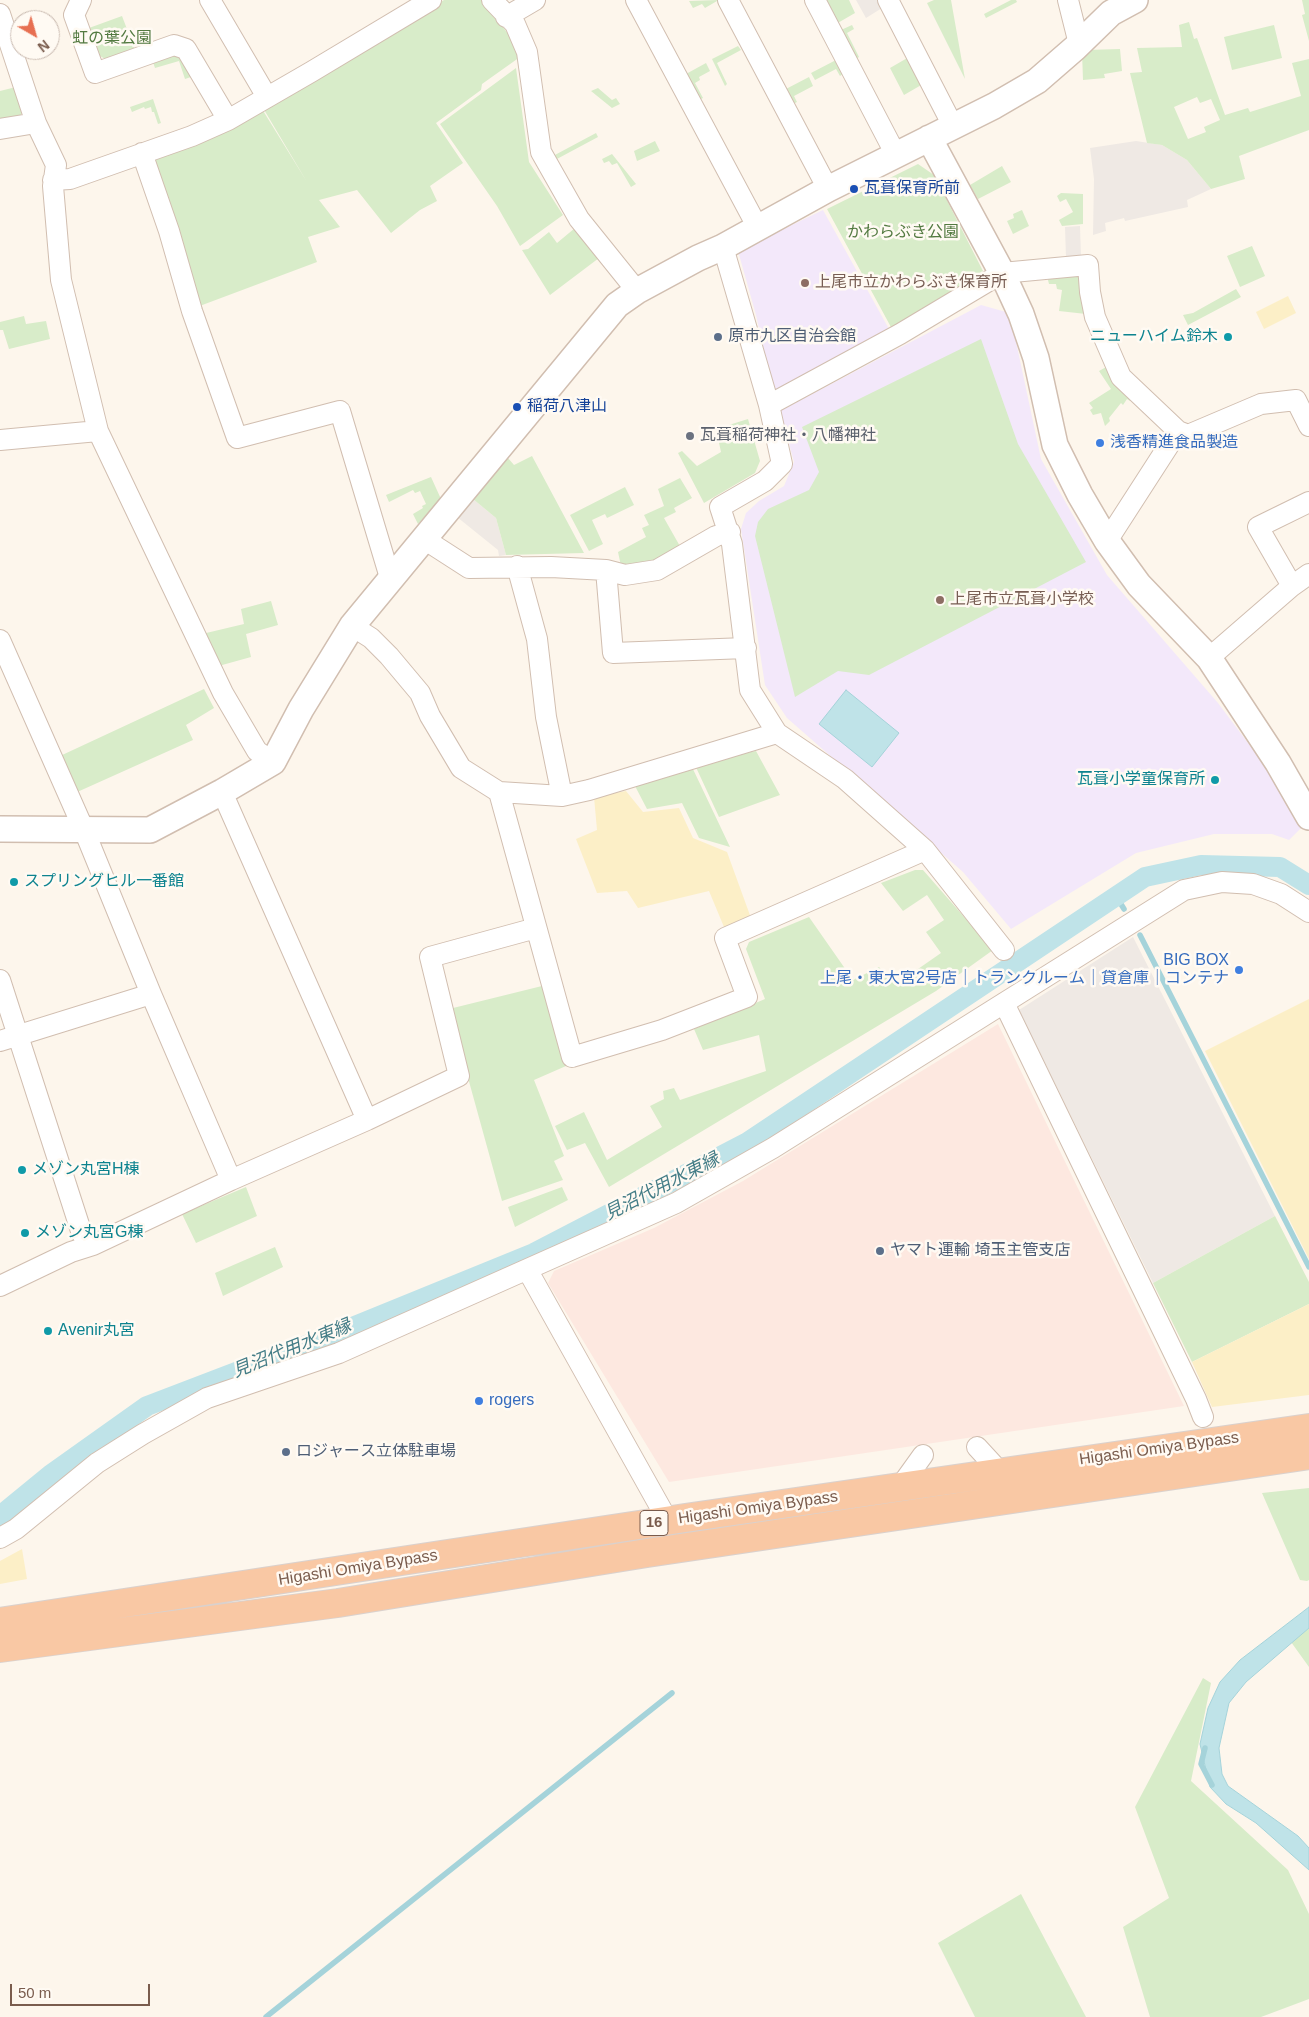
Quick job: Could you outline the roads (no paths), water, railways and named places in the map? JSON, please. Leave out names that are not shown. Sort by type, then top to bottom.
[{"type":"highway","name":"Higashi Omiya Bypass","points":[[0,1622],[668,1521],[1309,1428]]},
{"type":"highway","name":"Higashi Omiya Bypass","points":[[0,1648],[338,1602],[657,1552],[1309,1455]]},
{"type":"street","points":[[81,0],[74,15],[96,73],[174,45],[186,49],[228,120]]},
{"type":"street","points":[[210,0],[268,98]]},
{"type":"street","points":[[53,180],[70,179],[192,136],[228,120],[431,0]]},
{"type":"street","points":[[492,0],[506,17],[515,24],[527,52],[541,152],[580,219],[637,291]]},
{"type":"street","points":[[506,17],[535,0]]},
{"type":"street","points":[[636,0],[758,228]]},
{"type":"street","points":[[728,0],[828,189]]},
{"type":"street","points":[[815,0],[896,155]]},
{"type":"street","points":[[888,0],[953,126]]},
{"type":"street","points":[[1068,0],[1079,44]]},
{"type":"street","points":[[0,829],[150,830],[222,792],[273,762],[301,709],[352,626],[617,305],[637,291],[1038,80],[1112,13],[1135,0]]},
{"type":"street","points":[[0,14],[36,123],[56,164],[53,180],[61,280],[98,431],[223,693],[256,751],[273,762]]},
{"type":"street","points":[[0,129],[36,123]]},
{"type":"street","points":[[929,138],[1002,273],[1021,314],[1036,358],[1056,445],[1080,495],[1107,541],[1139,585],[1209,658],[1278,763],[1309,817]]},
{"type":"street","points":[[142,153],[169,231],[192,312],[237,438],[340,411],[391,581]]},
{"type":"street","points":[[723,247],[768,405],[782,464],[766,481],[720,507],[730,532],[750,690],[777,733],[845,779],[924,850],[1004,950]]},
{"type":"street","points":[[768,405],[900,334],[1002,273],[1088,265],[1090,292],[1095,317],[1121,377],[1178,431],[1188,435],[1261,404],[1296,400],[1309,424]]},
{"type":"street","points":[[0,440],[98,431]]},
{"type":"street","points":[[1107,541],[1178,431]]},
{"type":"street","points":[[1292,586],[1258,528],[1309,502]]},
{"type":"street","points":[[424,539],[469,568],[551,566],[606,570],[625,575],[657,570],[716,536],[730,532]]},
{"type":"street","points":[[518,566],[537,639],[546,717],[562,796]]},
{"type":"street","points":[[606,570],[613,653],[746,648]]},
{"type":"street","points":[[1209,658],[1292,586],[1309,574]]},
{"type":"street","points":[[352,626],[371,638],[420,693],[430,716],[462,768],[499,792],[562,796],[589,790],[777,733]]},
{"type":"street","points":[[0,640],[84,830],[151,994],[231,1180]]},
{"type":"street","points":[[222,792],[367,1120]]},
{"type":"street","points":[[499,792],[572,1057],[662,1030],[747,997],[725,938],[924,850]]},
{"type":"street","points":[[0,1538],[16,1529],[97,1463],[143,1434],[207,1398],[339,1353],[676,1204],[773,1148],[1184,890],[1222,882],[1253,884],[1281,894],[1309,912]]},
{"type":"street","points":[[0,1286],[71,1252],[93,1245],[231,1180],[367,1120],[459,1076],[430,957],[536,928]]},
{"type":"street","points":[[0,980],[82,1234],[93,1245]]},
{"type":"street","points":[[0,1040],[151,994]]},
{"type":"street","points":[[1004,1003],[1203,1417]]},
{"type":"street","points":[[528,1271],[668,1521]]},
{"type":"street","points":[[977,1447],[1000,1472]]},
{"type":"street","points":[[900,1487],[923,1455]]},
{"type":"water","points":[[846,690],[899,733],[872,767],[819,724]]},
{"type":"water","points":[[1309,1607],[1309,1628],[1246,1682],[1229,1703],[1219,1748],[1222,1774],[1228,1786],[1298,1836],[1309,1848],[1309,1870],[1256,1823],[1226,1804],[1210,1787],[1200,1744],[1208,1708],[1220,1682],[1240,1660]]},
{"type":"waterway","name":"見沼代用水東縁","points":[[0,1516],[50,1475],[147,1406],[330,1336],[534,1253],[746,1143],[1145,877],[1201,865],[1280,867],[1309,885]]},
{"type":"waterway","points":[[1116,896],[1124,909]]},
{"type":"waterway","points":[[1140,935],[1309,1267]]},
{"type":"waterway","points":[[266,2017],[672,1693]]},
{"type":"waterway","points":[[1205,1748],[1201,1764],[1212,1785]]},
{"type":"place","name":"瓦葺保育所前","points":[[854,189]]},
{"type":"place","name":"上尾市立かわらぶき保育所","points":[[805,283]]},
{"type":"place","name":"原市九区自治会館","points":[[718,337]]},
{"type":"place","name":"ニューハイム鈴木","points":[[1228,337]]},
{"type":"place","name":"稲荷八津山","points":[[517,407]]},
{"type":"place","name":"瓦葺稲荷神社・八幡神社","points":[[690,436]]},
{"type":"place","name":"浅香精進食品製造","points":[[1100,443]]},
{"type":"place","name":"上尾市立瓦葺小学校","points":[[940,600]]},
{"type":"place","name":"瓦葺小学童保育所","points":[[1215,780]]},
{"type":"place","name":"スプリングヒル一番館","points":[[14,882]]},
{"type":"place","name":"BIG BOX 上尾・東大宮2号店｜トランクルーム｜貸倉庫｜コンテナ","points":[[1239,970]]},
{"type":"place","name":"メゾン丸宮H棟","points":[[22,1170]]},
{"type":"place","name":"メゾン丸宮G棟","points":[[25,1233]]},
{"type":"place","name":"ヤマト運輸 埼玉主管支店","points":[[880,1251]]},
{"type":"place","name":"Avenir丸宮","points":[[48,1331]]},
{"type":"place","name":"rogers","points":[[479,1401]]},
{"type":"place","name":"ロジャース立体駐車場","points":[[286,1452]]},
{"type":"park label","name":"虹の葉公園","points":[[112,39]]},
{"type":"park label","name":"かわらぶき公園","points":[[903,233]]}]
